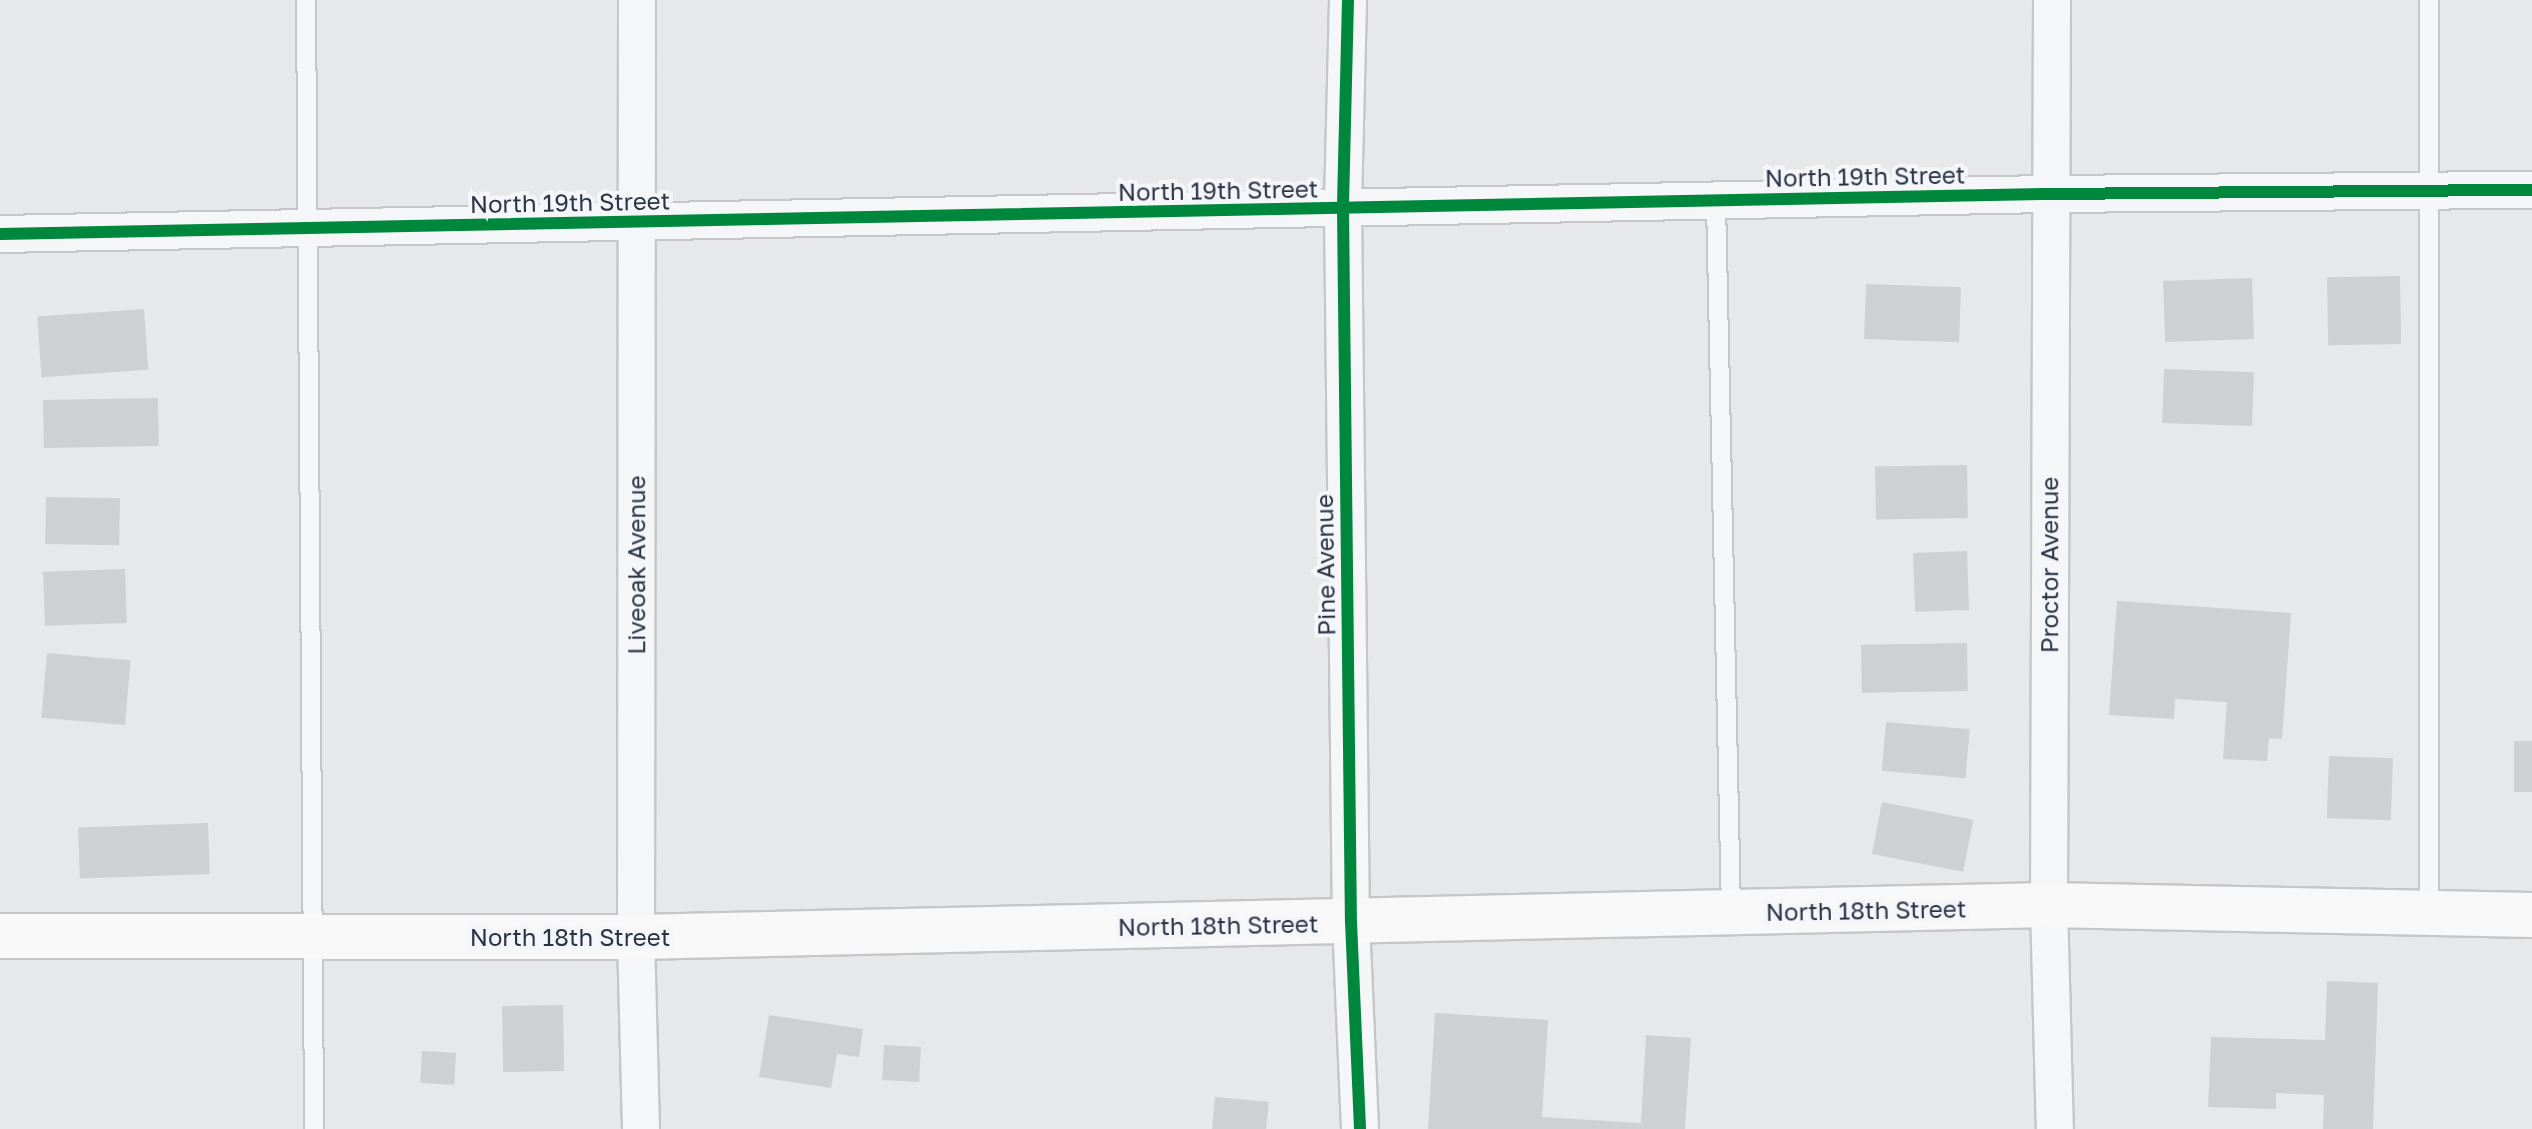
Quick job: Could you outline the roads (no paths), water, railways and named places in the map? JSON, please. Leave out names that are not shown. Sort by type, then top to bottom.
[{"type":"main road","name":"North 18th Street","points":[[0,936],[636,937],[2049,905],[2532,915]]},
{"type":"street","name":"Liveoak Avenue","points":[[637,0],[636,937],[641,1129]]},
{"type":"street","name":"Pine Avenue","points":[[1348,0],[1343,210],[1351,922],[1360,1129]]},
{"type":"street","name":"Proctor Avenue","points":[[2052,0],[2048,194],[2049,905],[2055,1129]]},
{"type":"street","name":"North 19th Street","points":[[0,234],[2048,194],[2532,190]]},
{"type":"lane","points":[[306,0],[314,1129]]},
{"type":"lane","points":[[2429,0],[2432,191],[2429,913]]},
{"type":"lane","points":[[1716,201],[1731,913]]}]
